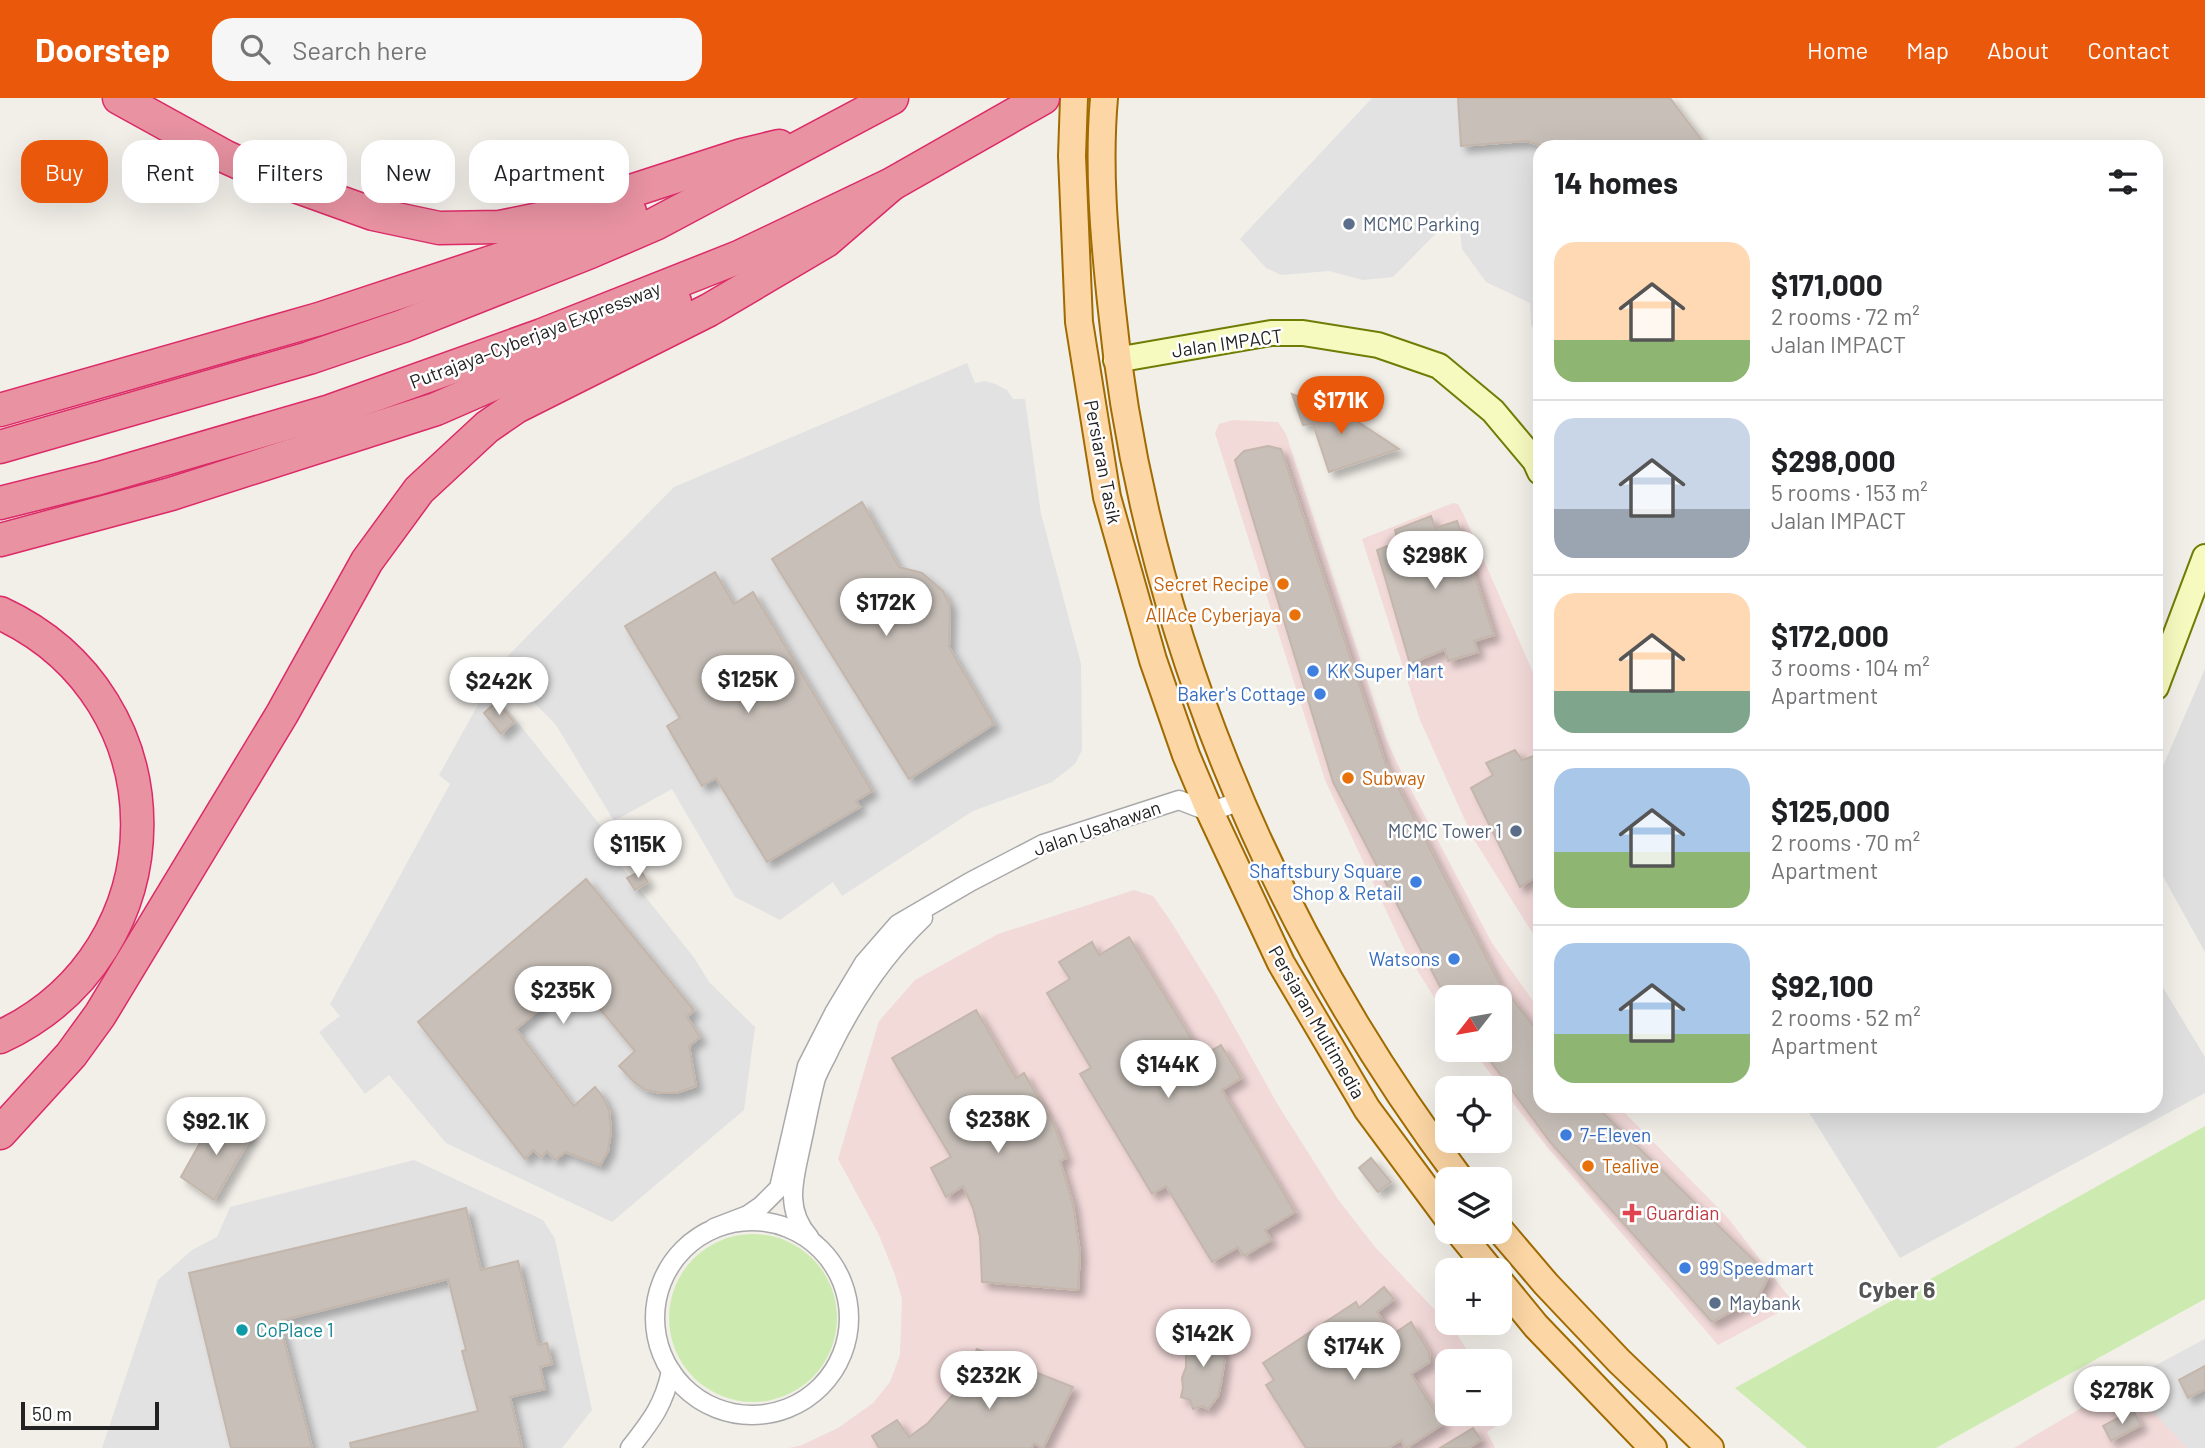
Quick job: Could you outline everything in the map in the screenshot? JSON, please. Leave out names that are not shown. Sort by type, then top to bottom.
[{"type":"highway","points":[[119,98],[226,157],[270,177],[373,214],[439,228],[500,227],[554,216],[742,155],[824,136]]},
{"type":"highway","points":[[0,447],[309,358],[404,326],[655,224],[892,98]]},
{"type":"highway","name":"Putrajaya–Cyberjaya Expressway","points":[[0,503],[100,478],[330,411],[542,335],[739,257],[892,184],[1043,98]]},
{"type":"highway","points":[[0,1133],[94,1026],[282,714],[367,561],[419,490],[487,428],[516,407],[709,310],[826,241],[892,184]]},
{"type":"highway","points":[[0,410],[319,319],[564,238],[647,206],[722,189]]},
{"type":"highway","points":[[0,540],[171,494],[436,409],[647,317],[690,294],[739,257]]},
{"type":"highway","points":[[0,613],[35,632],[57,648],[101,697],[125,751],[138,809],[134,868],[126,900],[97,958],[76,984],[49,1009],[0,1037]]},
{"type":"main road","name":"Persiaran Tasik","points":[[1074,98],[1072,156],[1079,322],[1107,497],[1153,660],[1210,812]]},
{"type":"main road","name":"Persiaran Tasik","points":[[1104,98],[1103,205],[1116,360],[1132,448],[1150,530],[1201,702],[1240,801]]},
{"type":"main road","name":"Persiaran Multimedia","points":[[1240,801],[1299,925],[1390,1078],[1452,1167]]},
{"type":"main road","name":"Persiaran Multimedia","points":[[1210,812],[1281,963],[1367,1109],[1435,1201]]},
{"type":"main road","points":[[1469,1244],[1480,1258]]},
{"type":"main road","points":[[1512,1244],[1619,1361],[1710,1448]]},
{"type":"main road","points":[[1512,1297],[1536,1326],[1653,1448]]},
{"type":"street","name":"Jalan IMPACT","points":[[1116,360],[1271,333],[1303,334],[1378,345],[1439,366],[1493,411],[1533,459]]},
{"type":"street","points":[[2163,669],[2205,558]]},
{"type":"street","points":[[1195,775],[1225,765]]},
{"type":"street","name":"Jalan Usahawan","points":[[1179,800],[1195,775]]},
{"type":"street","name":"Jalan Usahawan","points":[[714,1228],[748,1215],[779,1188],[807,1066],[864,963],[898,924],[970,882],[1044,844],[1179,800],[1210,812]]},
{"type":"street","points":[[1210,812],[1240,801]]},
{"type":"street","name":"Jalan Usahawan","points":[[818,1247],[802,1228],[792,1207],[792,1187],[817,1076],[841,1028],[874,973],[907,933],[943,898]]},
{"type":"street","points":[[745,1221],[777,1224],[792,1229],[818,1247],[841,1279],[849,1319],[843,1351],[825,1382],[796,1405],[765,1415],[741,1414],[719,1409],[692,1394],[671,1371],[663,1357],[655,1328],[661,1282],[668,1268],[688,1244],[714,1228],[745,1221]]},
{"type":"street","points":[[630,1448],[656,1416],[671,1371]]},
{"type":"street","points":[[656,1416],[692,1394]]},
{"type":"shaded area","name":"MCMC Parking","points":[[1372,98],[1458,98],[1461,146],[1526,141],[1533,143],[1533,328],[1530,303],[1486,282],[1462,249],[1458,211],[1393,277],[1363,280],[1329,271],[1281,275],[1266,268],[1240,239]]},
{"type":"shaded area","points":[[967,363],[975,383],[985,381],[995,384],[1007,390],[1013,399],[1025,399],[1041,514],[1081,664],[1082,750],[1075,764],[1052,782],[973,811],[842,896],[833,882],[780,920],[735,897],[672,789],[614,821],[556,725],[498,666],[674,487]]},
{"type":"shaded area","name":"Shaftsbury Square Shop & Retail","points":[[1233,420],[1278,422],[1286,434],[1386,738],[1492,943],[1533,1001],[1533,1113],[1625,1113],[1728,1218],[1789,1297],[1789,1307],[1718,1345],[1547,1147],[1512,1102],[1512,1076],[1492,1076],[1481,1062],[1512,1062],[1512,985],[1435,985],[1435,998],[1406,953],[1325,780],[1215,433],[1219,424]]},
{"type":"shaded area","points":[[1453,503],[1458,504],[1533,672],[1533,934],[1473,838],[1420,720],[1362,539]]},
{"type":"shaded area","points":[[2205,669],[2205,952],[2163,877],[2163,766]]},
{"type":"shaded area","points":[[486,683],[613,841],[605,846],[695,959],[709,982],[755,1027],[744,1110],[612,1222],[446,1143],[389,1075],[365,1094],[319,1032],[340,1016],[330,1004],[450,784],[439,775],[478,705]]},
{"type":"shaded area","points":[[1134,890],[1153,896],[1216,994],[1278,1105],[1337,1198],[1375,1247],[1435,1310],[1435,1335],[1458,1335],[1466,1349],[1435,1349],[1435,1426],[1496,1426],[1487,1432],[1495,1448],[789,1448],[802,1445],[838,1428],[873,1403],[890,1382],[900,1355],[902,1299],[895,1275],[878,1233],[838,1159],[879,1021],[915,980],[998,934]]},
{"type":"shaded area","points":[[2163,988],[2205,1057],[2205,1093],[1900,1258],[1809,1113],[2163,1113]]},
{"type":"shaded area","points":[[414,1160],[543,1220],[555,1239],[592,1410],[562,1448],[102,1448],[158,1280],[192,1250],[217,1237],[230,1207]]},
{"type":"shaded area","points":[[2205,1339],[2205,1448],[2014,1448],[2125,1382]]},
{"type":"shaded area","points":[[2205,1339],[2205,1448],[2187,1448],[2125,1382]]},
{"type":"green space","points":[[2205,1126],[2205,1299],[1936,1448],[1807,1448],[1735,1388]]},
{"type":"green space","points":[[753,1234],[785,1240],[813,1258],[831,1286],[837,1318],[831,1350],[813,1378],[785,1396],[753,1402],[721,1396],[693,1378],[675,1350],[669,1318],[675,1286],[693,1258],[721,1240]]},
{"type":"building","points":[[1458,98],[1670,98],[1702,140],[1533,140],[1533,143],[1526,141],[1461,146]]},
{"type":"building","points":[[1292,394],[1358,422],[1399,449],[1329,472],[1313,424],[1303,425]]},
{"type":"building","name":"Shaftsbury Square Shop & Retail","points":[[1268,446],[1281,449],[1385,762],[1501,985],[1439,985],[1333,782],[1235,460],[1244,451]]},
{"type":"building","points":[[862,502],[899,567],[922,573],[943,591],[950,605],[949,647],[994,724],[909,779],[772,559]]},
{"type":"building","points":[[1431,516],[1435,528],[1457,521],[1494,635],[1474,641],[1478,652],[1448,661],[1445,649],[1410,664],[1377,550],[1398,542],[1395,530]]},
{"type":"building","points":[[715,572],[734,604],[753,592],[872,791],[856,801],[860,807],[767,862],[716,778],[702,786],[667,726],[680,718],[625,626]]},
{"type":"building","points":[[497,701],[514,722],[501,734],[484,713]]},
{"type":"building","name":"MCMC Tower 1","points":[[1515,750],[1522,760],[1533,756],[1533,879],[1520,887],[1471,788],[1493,775],[1486,763]]},
{"type":"building","points":[[641,871],[648,882],[635,890],[627,878]]},
{"type":"building","points":[[586,879],[694,1010],[687,1017],[700,1037],[689,1046],[696,1086],[676,1093],[661,1093],[646,1090],[634,1082],[619,1066],[635,1051],[575,979],[516,1029],[574,1106],[595,1087],[603,1097],[609,1110],[611,1131],[608,1151],[600,1165],[565,1152],[555,1160],[547,1151],[541,1157],[533,1150],[525,1159],[418,1022]]},
{"type":"building","points":[[1129,937],[1202,1056],[1221,1045],[1241,1078],[1222,1090],[1295,1212],[1265,1230],[1271,1240],[1244,1256],[1238,1247],[1212,1262],[1166,1186],[1152,1194],[1080,1074],[1091,1068],[1047,993],[1070,979],[1059,962],[1092,942],[1099,955]]},
{"type":"building","name":"Shaftsbury Square Shop & Retail","points":[[1512,998],[1533,1025],[1533,1113],[1603,1113],[1769,1275],[1758,1297],[1712,1322],[1551,1143],[1512,1090],[1512,1076],[1501,1076],[1491,1062],[1512,1062]]},
{"type":"building","points":[[976,1010],[1016,1078],[1024,1073],[1054,1125],[1066,1158],[1060,1161],[1073,1204],[1080,1253],[1078,1290],[982,1282],[980,1237],[973,1208],[963,1186],[946,1197],[931,1168],[951,1157],[892,1058]]},
{"type":"building","points":[[215,1116],[252,1135],[214,1200],[181,1177]]},
{"type":"building","points":[[1371,1158],[1391,1182],[1378,1192],[1359,1168]]},
{"type":"building","name":"CoPlace 1","points":[[466,1208],[481,1270],[518,1261],[538,1345],[547,1343],[552,1364],[540,1367],[545,1389],[510,1397],[522,1448],[351,1448],[350,1443],[478,1411],[462,1351],[466,1350],[448,1279],[279,1321],[312,1448],[231,1448],[189,1273]]},
{"type":"building","points":[[1384,1287],[1394,1299],[1377,1312],[1392,1335],[1411,1322],[1429,1352],[1430,1362],[1411,1374],[1435,1412],[1435,1426],[1440,1426],[1406,1448],[1401,1440],[1388,1448],[1306,1448],[1266,1385],[1274,1380],[1263,1363],[1356,1302],[1359,1308]]},
{"type":"building","points":[[1186,1335],[1221,1335],[1220,1347],[1225,1358],[1221,1383],[1218,1396],[1208,1409],[1202,1406],[1193,1409],[1190,1400],[1181,1397],[1182,1378],[1186,1367]]},
{"type":"building","points":[[977,1349],[1073,1387],[1043,1448],[1034,1443],[1031,1448],[879,1448],[872,1436],[897,1420],[909,1437],[928,1423],[959,1388]]},
{"type":"building","points":[[2205,1366],[2205,1389],[2188,1398],[2179,1380]]},
{"type":"building","points":[[2133,1410],[2141,1425],[2111,1441],[2103,1426]]},
{"type":"building","points":[[1473,1428],[1481,1440],[1469,1448],[1440,1448]]},
{"type":"place","name":"MCMC Parking","points":[[1349,224]]},
{"type":"place","name":"Secret Recipe","points":[[1283,584]]},
{"type":"place","name":"AllAce Cyberjaya","points":[[1295,615]]},
{"type":"place","name":"KK Super Mart","points":[[1313,671]]},
{"type":"place","name":"Baker's Cottage","points":[[1320,694]]},
{"type":"place","name":"Subway","points":[[1348,778]]},
{"type":"place","name":"MCMC Tower 1","points":[[1516,831]]},
{"type":"place","name":"Shaftsbury Square Shop & Retail","points":[[1416,882]]},
{"type":"place","name":"Watsons","points":[[1454,959]]},
{"type":"place","name":"7-Eleven","points":[[1566,1135]]},
{"type":"place","name":"Tealive","points":[[1588,1166]]},
{"type":"place","name":"Guardian","points":[[1632,1213]]},
{"type":"place","name":"99 Speedmart","points":[[1685,1268]]},
{"type":"place","name":"Maybank","points":[[1715,1303]]},
{"type":"place","name":"CoPlace 1","points":[[242,1330]]},
{"type":"district","name":"Cyber 6","points":[[1897,1290]]}]
